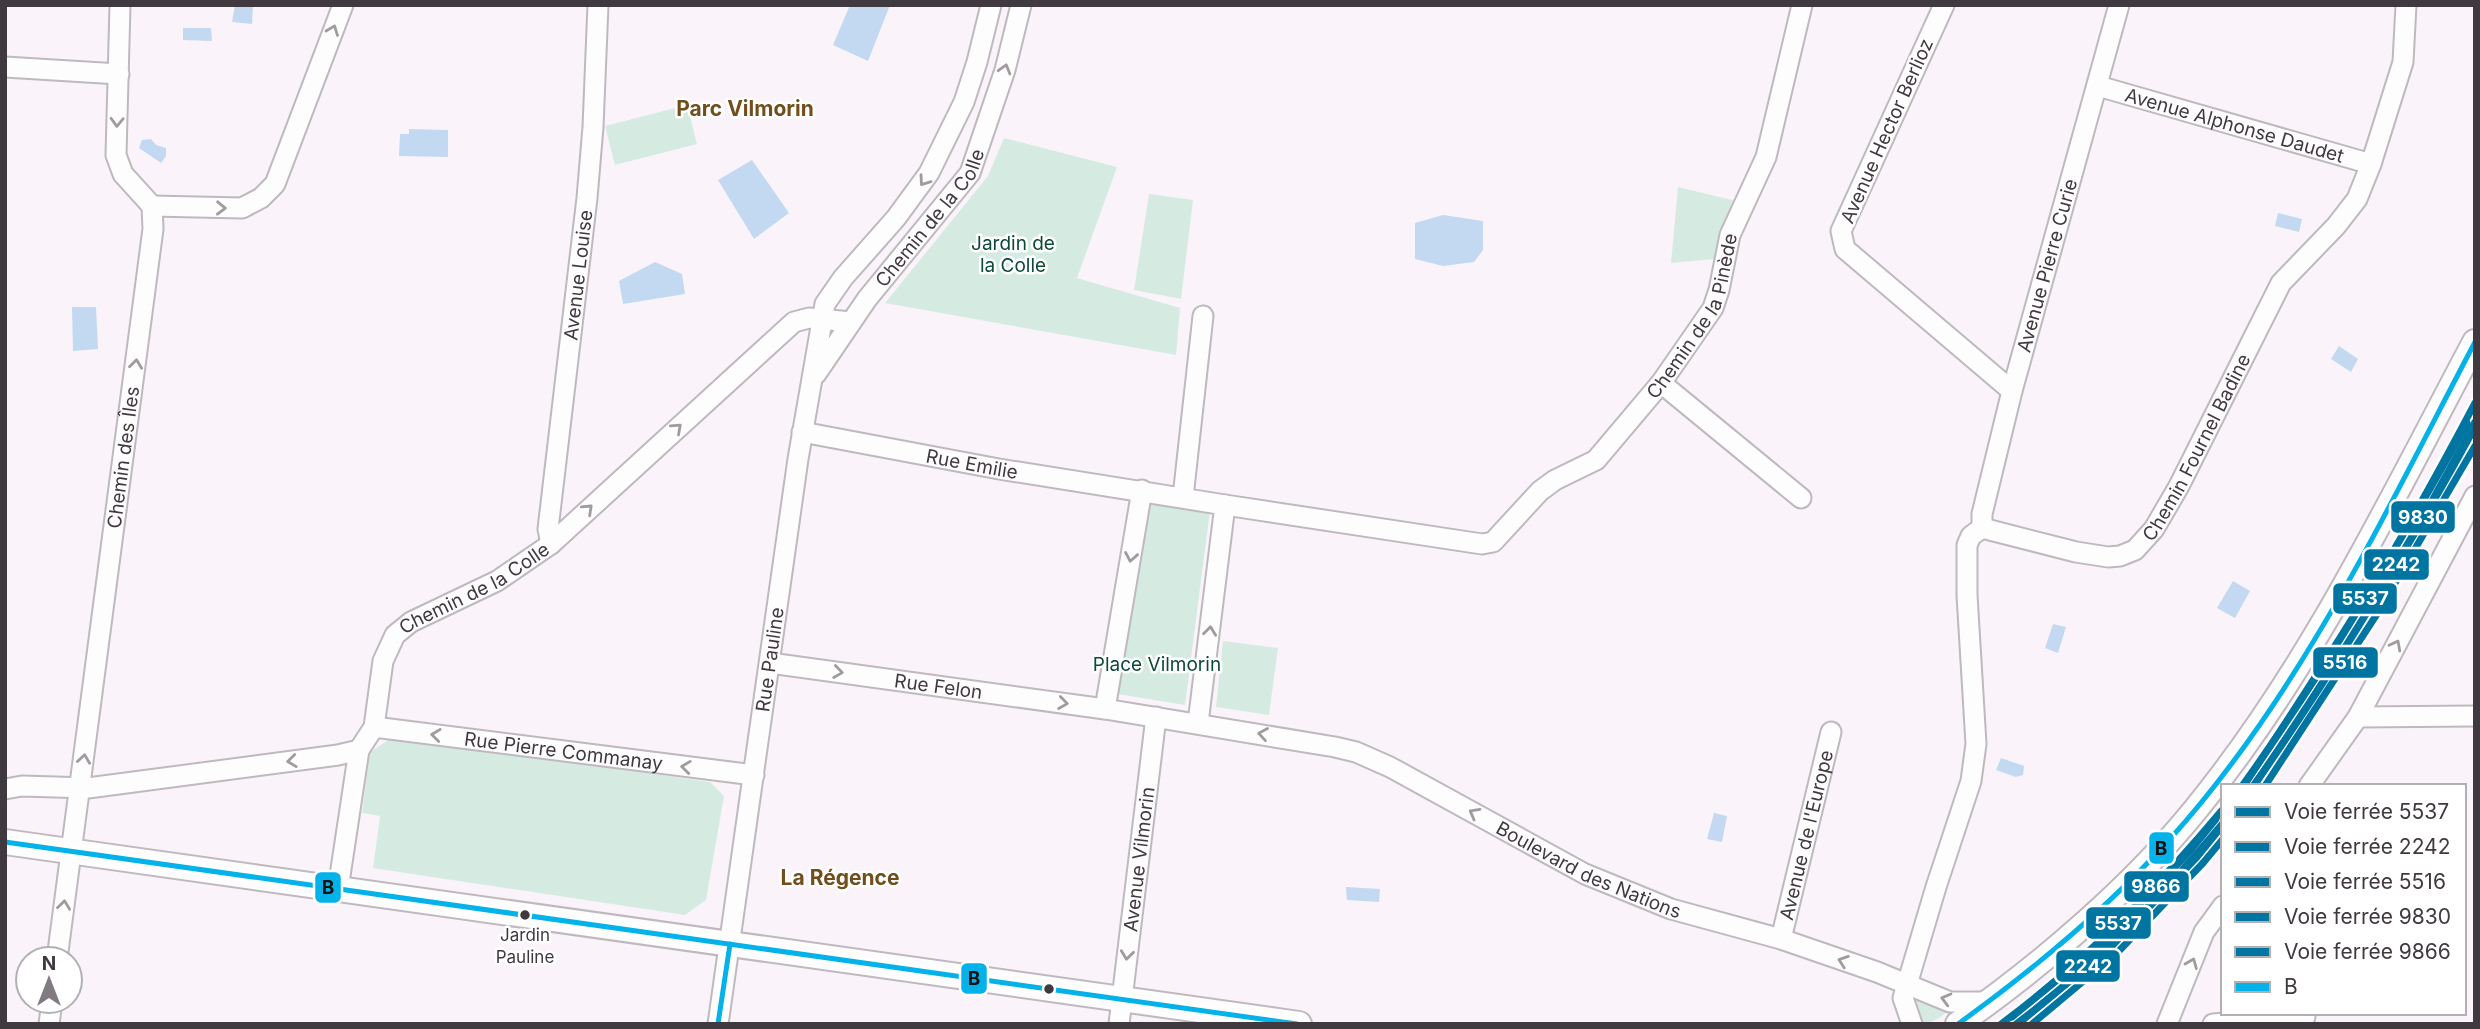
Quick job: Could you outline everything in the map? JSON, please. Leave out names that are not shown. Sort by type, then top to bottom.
[{"type":"main road","points":[[1958,1024],[2076,930],[2140,871],[2196,810],[2304,658],[2475,342]]},
{"type":"main road","points":[[5,842],[730,944],[1120,1012],[1299,1024]]},
{"type":"street","points":[[120,5],[116,155],[123,174],[152,206],[242,208],[261,198],[275,184],[343,5]]},
{"type":"street","name":"Avenue Louise","points":[[551,544],[548,529],[593,127],[598,5]]},
{"type":"street","name":"Chemin de la Colle","points":[[822,320],[825,304],[843,278],[896,218],[929,173],[956,121],[977,62],[991,5]]},
{"type":"street","name":"Chemin de la Colle","points":[[359,750],[374,727],[383,661],[395,635],[411,622],[497,581],[551,544],[794,322],[809,318],[851,322],[970,173],[1005,70],[1021,5]]},
{"type":"street","name":"Chemin de la Pinède","points":[[1225,505],[1482,544],[1493,542],[1540,491],[1555,480],[1596,460],[1661,383],[1713,308],[1730,234],[1766,157],[1802,5]]},
{"type":"street","name":"Avenue Hector Berlioz","points":[[1944,5],[1841,231],[1845,249],[2012,391]]},
{"type":"street","name":"Avenue Pierre Curie","points":[[1982,528],[1982,514],[2012,391],[2119,5]]},
{"type":"street","name":"Chemin Fournel Badine","points":[[1982,528],[2076,552],[2108,557],[2135,550],[2154,529],[2179,486],[2281,283],[2336,226],[2357,199],[2371,164],[2403,62],[2406,5]]},
{"type":"street","points":[[5,67],[119,74]]},
{"type":"street","name":"Avenue Alphonse Daudet","points":[[2098,86],[2371,164]]},
{"type":"street","name":"Chemin de la Colle","points":[[956,121],[985,131]]},
{"type":"street","name":"Chemin des Îles","points":[[59,945],[150,255],[152,206]]},
{"type":"street","name":"Chemin de la Colle","points":[[843,278],[857,286],[867,299]]},
{"type":"street","points":[[1183,497],[1203,316]]},
{"type":"street","name":"Rue Pauline","points":[[718,1024],[802,432],[814,378],[822,320]]},
{"type":"street","name":"Rue Pauline","points":[[814,378],[851,322]]},
{"type":"street","points":[[1661,383],[1801,498]]},
{"type":"street","name":"Rue Emilie","points":[[802,432],[999,469],[1142,490]]},
{"type":"street","points":[[1142,490],[1183,497],[1225,505],[1198,723],[1105,709],[1142,490]]},
{"type":"street","points":[[2310,784],[2358,717],[2475,496]]},
{"type":"street","points":[[1912,1024],[1903,998],[1970,781],[1976,744],[1967,595],[1967,545],[1971,536],[1982,528]]},
{"type":"street","name":"Rue Felon","points":[[770,663],[1105,709]]},
{"type":"street","points":[[2358,717],[2475,716]]},
{"type":"street","name":"Avenue Vilmorin","points":[[1120,1012],[1156,717]]},
{"type":"street","name":"Boulevard des Nations","points":[[1198,723],[1356,752],[1390,767],[1585,874],[1671,909],[1781,939],[1951,1002],[1988,1002]]},
{"type":"street","name":"Rue Pierre Commanay","points":[[374,727],[754,775]]},
{"type":"street","name":"Avenue de l'Europe","points":[[1781,939],[1831,732]]},
{"type":"street","points":[[5,789],[22,786],[80,787],[338,755],[359,750],[338,889]]},
{"type":"street","points":[[2167,1024],[2204,932],[2221,909]]},
{"type":"street","points":[[2213,1024],[2304,1019]]},
{"type":"green space","points":[[687,105],[697,144],[615,165],[605,126]]},
{"type":"green space","name":"Jardin de la Colle","points":[[1004,138],[1117,167],[1077,278],[1180,308],[1176,355],[885,303],[988,176]]},
{"type":"green space","points":[[1678,187],[1736,201],[1719,233],[1714,259],[1671,263]]},
{"type":"green space","points":[[1149,194],[1193,200],[1181,299],[1134,290]]},
{"type":"green space","name":"Place Vilmorin","points":[[1150,501],[1210,511],[1185,705],[1118,694]]},
{"type":"green space","points":[[1223,641],[1278,648],[1269,715],[1216,707]]},
{"type":"green space","name":"Jardin Pauline","points":[[393,737],[710,782],[724,796],[706,900],[685,915],[373,868],[380,816],[362,813],[370,752]]},
{"type":"green space","points":[[1913,995],[1951,1008],[1936,1020],[1917,1024],[1909,1001]]},
{"type":"water","points":[[235,5],[253,5],[252,24],[232,22]]},
{"type":"water","points":[[850,5],[890,5],[868,61],[833,45]]},
{"type":"water","points":[[183,28],[211,28],[212,41],[183,40]]},
{"type":"water","points":[[409,129],[448,130],[448,157],[399,156],[400,134],[409,134]]},
{"type":"water","points":[[151,139],[156,145],[166,148],[166,156],[161,163],[139,148],[142,140]]},
{"type":"water","points":[[752,160],[789,213],[754,239],[718,180]]},
{"type":"water","points":[[2278,213],[2302,219],[2299,232],[2275,226]]},
{"type":"water","points":[[1443,215],[1483,221],[1483,250],[1474,262],[1443,266],[1415,259],[1415,223]]},
{"type":"water","points":[[655,262],[682,274],[685,294],[623,304],[619,281]]},
{"type":"water","points":[[72,307],[96,307],[98,349],[73,351]]},
{"type":"water","points":[[2339,346],[2358,359],[2351,372],[2331,359]]},
{"type":"water","points":[[2233,581],[2250,591],[2235,618],[2217,608]]},
{"type":"water","points":[[2053,624],[2066,627],[2058,653],[2045,648]]},
{"type":"water","points":[[2001,758],[2024,766],[2023,775],[2016,777],[1996,770]]},
{"type":"water","points":[[1714,813],[1727,816],[1722,842],[1707,839]]},
{"type":"water","points":[[1346,887],[1380,889],[1379,902],[1347,900]]},
{"type":"rail line","name":"5537","points":[[2243,784],[2306,693],[2365,599],[2475,403]]},
{"type":"rail line","name":"9830","points":[[2254,784],[2370,608],[2475,422]]},
{"type":"rail line","name":"9866","points":[[2247,781],[2361,604],[2467,423]]},
{"type":"rail line","name":"2242","points":[[2255,784],[2369,609],[2475,427]]},
{"type":"rail line","name":"5516","points":[[2266,784],[2377,614],[2475,446]]},
{"type":"rail line","name":"5537","points":[[2001,1024],[2062,976],[2118,923],[2172,868],[2221,811]]},
{"type":"rail line","name":"9866","points":[[2012,1017],[2105,941],[2190,851],[2216,819]]},
{"type":"rail line","name":"9830","points":[[2016,1024],[2073,979],[2126,930],[2221,825]]},
{"type":"rail line","name":"2242","points":[[2018,1024],[2111,947],[2197,857],[2221,827]]},
{"type":"rail line","name":"5516","points":[[2032,1024],[2117,953],[2221,841]]},
{"type":"transit line","name":"B","points":[[1958,1024],[2042,960],[2121,890],[2170,839],[2217,783],[2260,725],[2338,601],[2475,342]]},
{"type":"transit line","name":"B","points":[[5,842],[1297,1024]]},
{"type":"transit line","name":"B","points":[[718,1024],[730,944]]},
{"type":"place","name":"Jardin Pauline","points":[[525,915]]},
{"type":"district","name":"Parc Vilmorin","points":[[745,108]]},
{"type":"district","name":"La Régence","points":[[840,877]]}]
